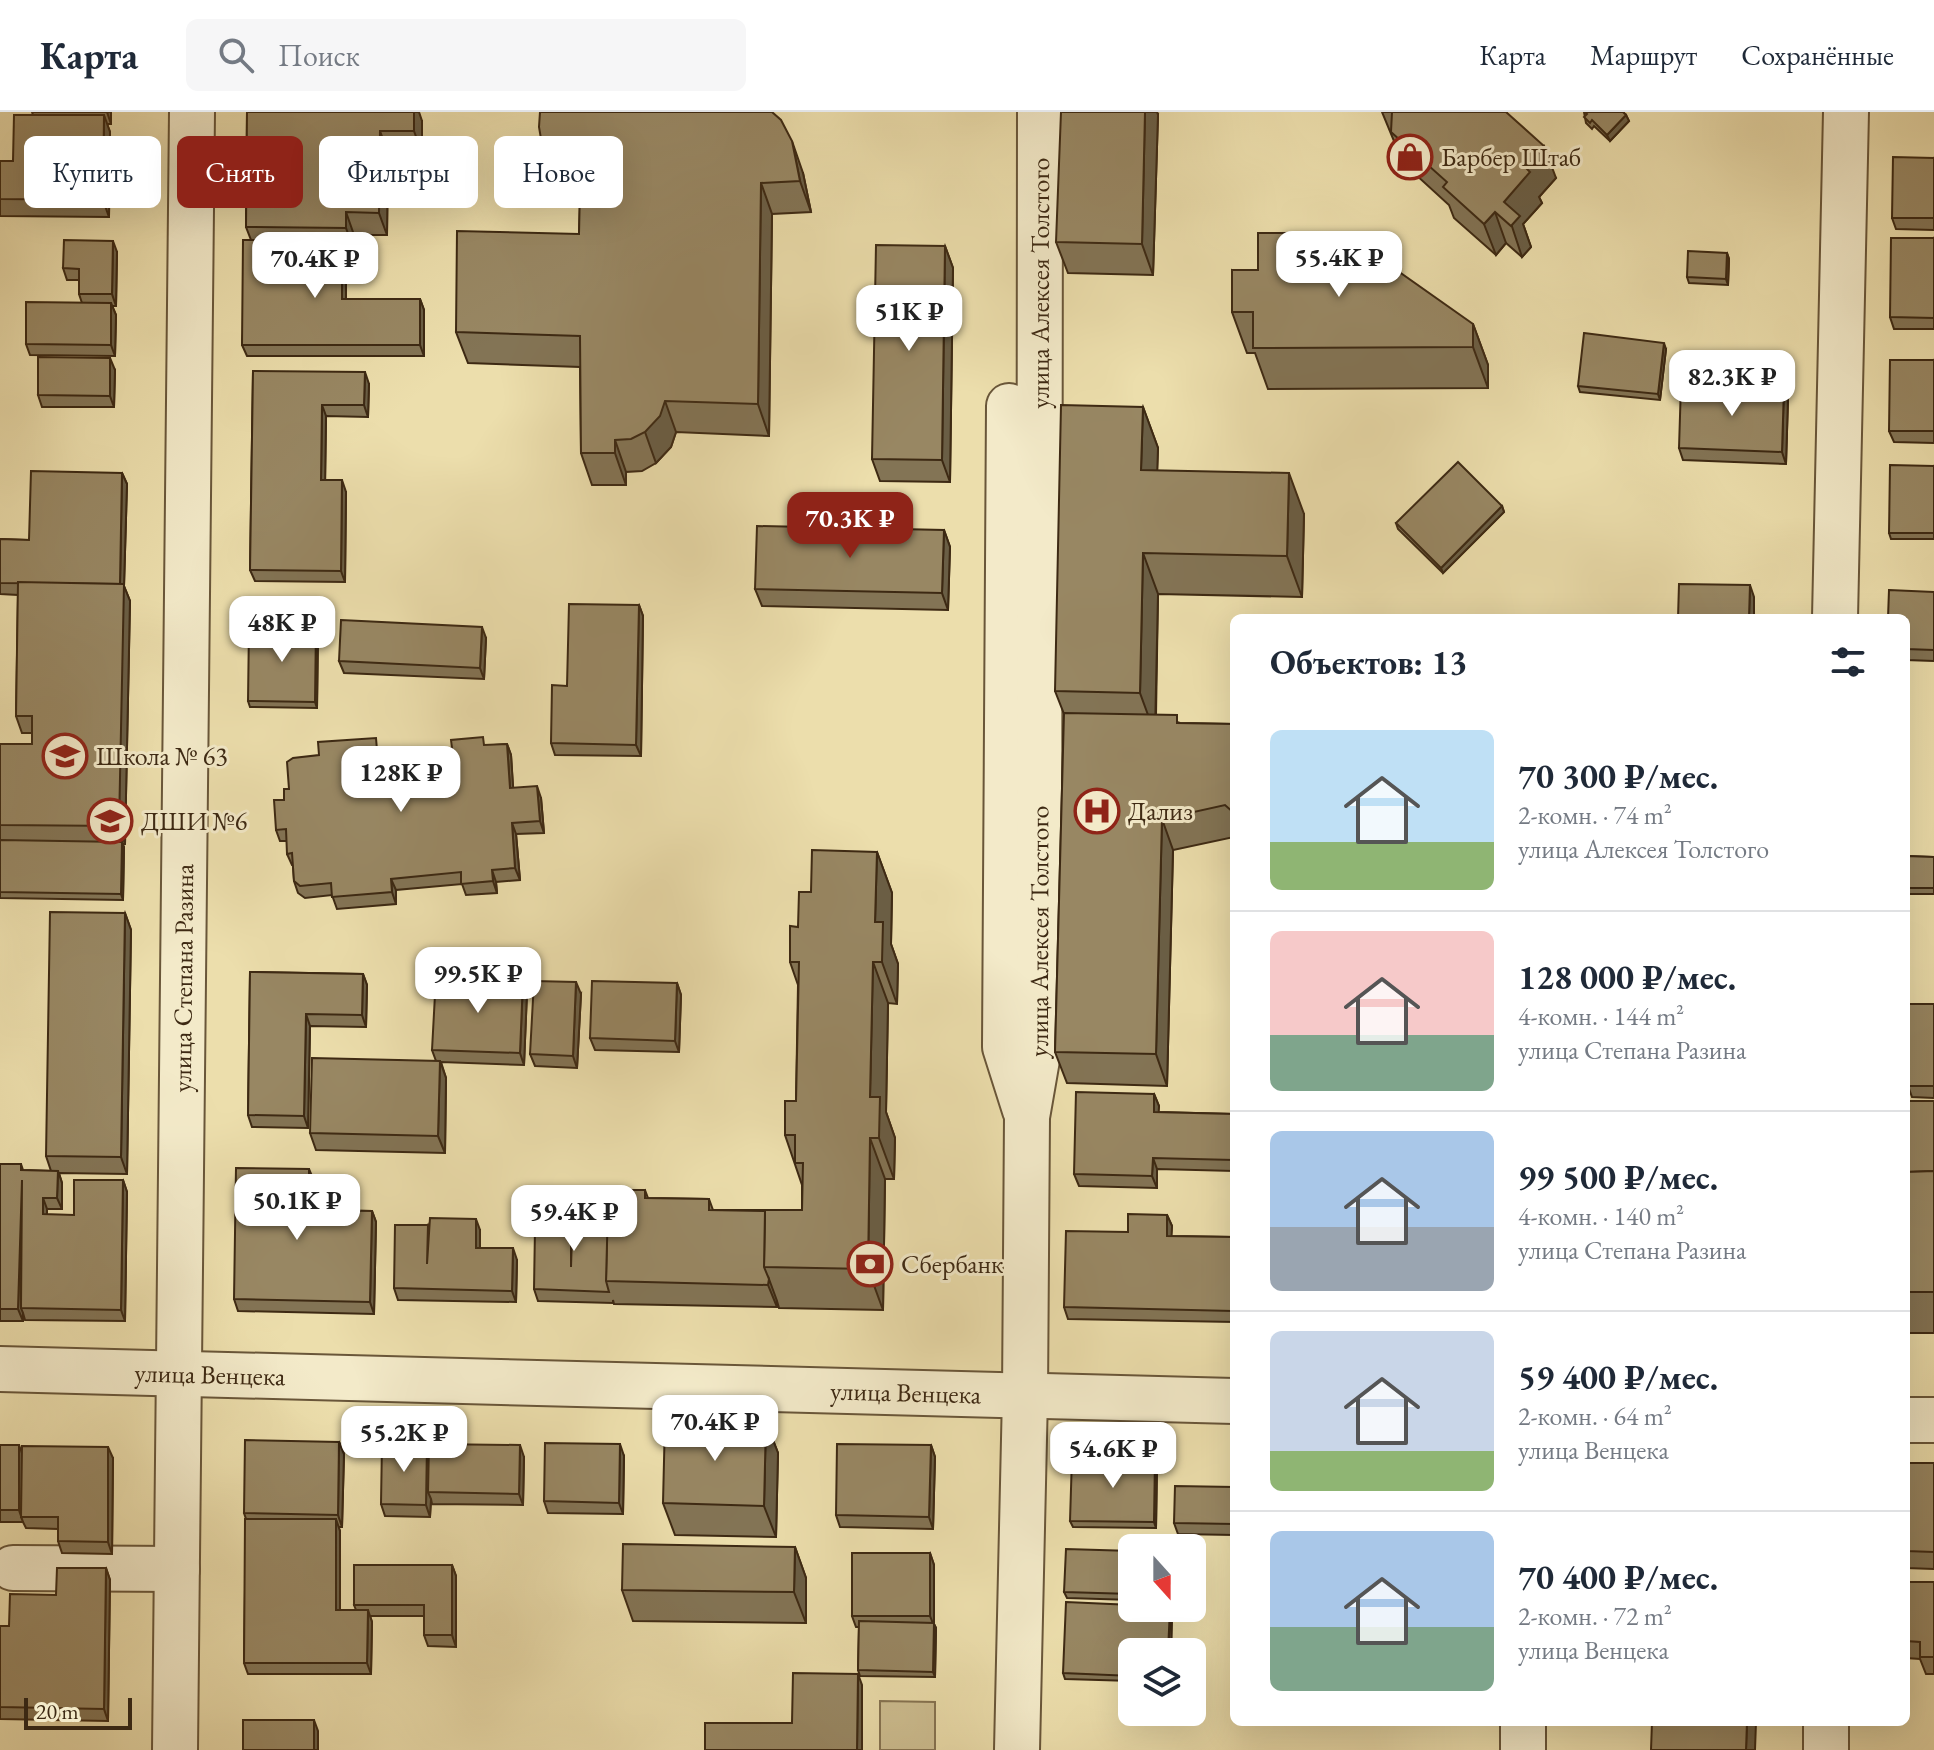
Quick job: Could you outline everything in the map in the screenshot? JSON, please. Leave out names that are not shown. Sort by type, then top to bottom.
[{"type":"street","name":"улица Степана Разина","points":[[175,1750],[192,112]]},
{"type":"street","points":[[1011,112],[1005,1047],[1027,1117]]},
{"type":"street","name":"улица Алексея Толстого","points":[[1017,1750],[1027,1117],[1039,1048],[1040,112]]},
{"type":"street","points":[[1835,614],[1846,112]]},
{"type":"street","name":"улица Венцека","points":[[0,1369],[1230,1401]]},
{"type":"street","points":[[1910,1420],[1934,1420]]},
{"type":"street","points":[[13,1568],[177,1569]]},
{"type":"street","points":[[1523,1726],[1523,1750]]},
{"type":"street","points":[[1826,1726],[1826,1750]]},
{"type":"shaded area","points":[[880,1701],[935,1702],[935,1750],[880,1750]]},
{"type":"building","points":[[247,112],[414,112],[414,131],[380,131],[380,136],[319,136],[319,208],[379,208],[379,213],[346,212],[346,228],[246,227],[246,208],[303,208],[303,136],[247,136]]},
{"type":"building","points":[[540,112],[772,112],[781,120],[792,141],[800,181],[761,183],[758,404],[665,401],[660,416],[645,432],[631,439],[615,440],[615,453],[581,453],[580,336],[456,332],[457,231],[579,234],[580,208],[623,208],[623,136],[540,136]]},
{"type":"building","points":[[1061,112],[1145,112],[1142,244],[1056,242]]},
{"type":"building","points":[[1392,112],[1506,112],[1544,146],[1526,168],[1530,172],[1504,202],[1520,216],[1511,226],[1495,212],[1484,224],[1443,187],[1447,182],[1391,132]]},
{"type":"building","points":[[1585,112],[1623,112],[1626,115],[1607,135],[1592,120],[1590,123],[1584,117]]},
{"type":"building","points":[[14,115],[104,115],[104,136],[24,136],[24,199],[0,199],[0,161],[13,161]]},
{"type":"building","points":[[1893,157],[1934,158],[1934,218],[1892,218]]},
{"type":"building","points":[[1258,233],[1344,233],[1473,324],[1473,347],[1253,348],[1253,312],[1232,312],[1232,270],[1258,270]]},
{"type":"building","points":[[1891,238],[1934,238],[1934,318],[1890,317]]},
{"type":"building","points":[[64,240],[113,241],[112,294],[79,294],[79,269],[63,268]]},
{"type":"building","points":[[243,240],[342,240],[342,299],[420,299],[420,345],[242,345]]},
{"type":"building","points":[[876,245],[945,246],[942,460],[872,459]]},
{"type":"building","points":[[1688,251],[1727,253],[1726,279],[1687,277]]},
{"type":"building","points":[[26,302],[111,303],[111,345],[26,344]]},
{"type":"building","points":[[1584,333],[1664,343],[1658,394],[1578,386]]},
{"type":"building","points":[[38,357],[110,358],[110,396],[38,395]]},
{"type":"building","points":[[1890,360],[1934,360],[1934,431],[1889,431]]},
{"type":"building","points":[[253,371],[365,372],[364,405],[322,405],[321,480],[342,480],[341,571],[250,570]]},
{"type":"building","points":[[1681,384],[1784,387],[1782,452],[1679,448]]},
{"type":"building","points":[[1061,405],[1143,407],[1141,470],[1289,473],[1287,556],[1143,553],[1140,693],[1055,691]]},
{"type":"building","points":[[1458,462],[1502,506],[1441,568],[1396,523]]},
{"type":"building","points":[[1890,465],[1934,466],[1934,533],[1889,533]]},
{"type":"building","points":[[31,471],[122,473],[120,584],[0,583],[0,539],[29,540]]},
{"type":"building","points":[[757,526],[944,530],[942,593],[755,589]]},
{"type":"building","name":"Школа № 63","points":[[18,582],[124,584],[119,826],[0,825],[0,744],[32,744],[32,716],[16,716]]},
{"type":"building","points":[[1679,584],[1750,585],[1749,614],[1678,614]]},
{"type":"building","points":[[1889,590],[1934,592],[1934,650],[1910,649],[1910,614],[1888,614]]},
{"type":"building","points":[[569,604],[639,605],[636,745],[551,743],[552,685],[567,686]]},
{"type":"building","points":[[341,620],[482,627],[480,668],[339,661]]},
{"type":"building","points":[[249,626],[316,626],[315,702],[248,701]]},
{"type":"building","points":[[1064,713],[1177,715],[1177,723],[1230,724],[1230,809],[1225,805],[1162,819],[1156,1054],[1055,1052]]},
{"type":"building","points":[[483,737],[484,745],[507,744],[510,788],[537,786],[540,821],[512,823],[515,868],[492,870],[493,881],[461,884],[461,872],[391,879],[392,892],[332,897],[331,883],[300,886],[294,881],[292,853],[287,854],[286,829],[276,830],[274,800],[284,800],[284,789],[289,789],[287,762],[293,758],[319,755],[318,742],[376,738],[377,750],[383,751],[452,748],[451,740]]},
{"type":"building","points":[[0,840],[122,842],[121,894],[0,892]]},
{"type":"building","points":[[812,850],[877,852],[875,922],[883,922],[882,962],[873,962],[870,1097],[880,1097],[879,1138],[870,1138],[868,1269],[764,1267],[765,1210],[802,1210],[803,1163],[795,1163],[795,1135],[785,1135],[785,1101],[796,1101],[799,962],[790,962],[790,926],[798,927],[799,892],[811,892]]},
{"type":"building","points":[[1910,856],[1934,857],[1934,888],[1910,888]]},
{"type":"building","points":[[50,912],[125,913],[121,1157],[46,1156]]},
{"type":"building","points":[[250,972],[363,974],[362,1015],[306,1014],[304,1116],[248,1115]]},
{"type":"building","points":[[436,976],[523,980],[520,1053],[432,1050]]},
{"type":"building","points":[[534,981],[576,982],[573,1056],[530,1054]]},
{"type":"building","points":[[592,981],[677,983],[675,1041],[590,1038]]},
{"type":"building","points":[[1910,1004],[1934,1004],[1934,1086],[1910,1086]]},
{"type":"building","points":[[312,1058],[440,1061],[438,1136],[310,1133]]},
{"type":"building","points":[[1076,1092],[1154,1094],[1154,1112],[1230,1114],[1230,1160],[1153,1158],[1152,1176],[1074,1174]]},
{"type":"building","points":[[1910,1101],[1934,1101],[1934,1171],[1910,1172]]},
{"type":"building","points":[[0,1164],[21,1164],[21,1170],[58,1171],[57,1198],[43,1198],[43,1214],[74,1215],[74,1180],[123,1180],[121,1310],[21,1308],[22,1180],[18,1309],[0,1309]]},
{"type":"building","points":[[236,1168],[309,1169],[309,1210],[372,1211],[370,1302],[234,1299]]},
{"type":"building","points":[[1934,1171],[1934,1292],[1910,1292],[1910,1172]]},
{"type":"building","points":[[627,1190],[645,1190],[645,1198],[709,1199],[709,1210],[765,1211],[764,1267],[768,1285],[606,1281],[608,1197],[626,1198]]},
{"type":"building","points":[[573,1204],[608,1206],[606,1281],[609,1292],[534,1289],[535,1228],[571,1229],[571,1267]]},
{"type":"building","points":[[1128,1214],[1167,1215],[1167,1236],[1230,1237],[1230,1311],[1064,1307],[1066,1231],[1128,1232]]},
{"type":"building","points":[[430,1218],[476,1219],[476,1248],[513,1248],[512,1291],[394,1288],[395,1225],[428,1225],[427,1264]]},
{"type":"building","points":[[665,1420],[766,1422],[764,1506],[663,1503]]},
{"type":"building","points":[[245,1440],[339,1442],[338,1515],[244,1513]]},
{"type":"building","points":[[382,1443],[427,1444],[426,1505],[381,1504]]},
{"type":"building","points":[[545,1443],[620,1444],[619,1503],[544,1501]]},
{"type":"building","points":[[429,1444],[520,1445],[519,1494],[428,1492]]},
{"type":"building","points":[[837,1444],[931,1445],[929,1517],[836,1515]]},
{"type":"building","points":[[0,1445],[19,1445],[19,1510],[0,1510]]},
{"type":"building","points":[[22,1446],[108,1447],[108,1542],[58,1541],[58,1517],[21,1517]]},
{"type":"building","points":[[1072,1457],[1155,1458],[1154,1522],[1070,1521]]},
{"type":"building","points":[[1910,1463],[1934,1463],[1934,1552],[1910,1551]]},
{"type":"building","points":[[1175,1486],[1230,1487],[1230,1524],[1174,1523]]},
{"type":"building","points":[[245,1519],[336,1519],[336,1610],[368,1610],[367,1663],[244,1663]]},
{"type":"building","points":[[623,1544],[795,1547],[794,1592],[622,1590]]},
{"type":"building","points":[[1066,1549],[1118,1551],[1118,1594],[1064,1592]]},
{"type":"building","points":[[852,1553],[930,1553],[930,1616],[852,1616]]},
{"type":"building","points":[[354,1565],[452,1565],[452,1635],[424,1635],[424,1605],[354,1605]]},
{"type":"building","points":[[57,1568],[106,1568],[104,1709],[0,1707],[0,1626],[9,1626],[10,1594],[56,1595]]},
{"type":"building","points":[[1910,1582],[1934,1582],[1934,1657],[1920,1657],[1920,1642],[1910,1641]]},
{"type":"building","points":[[1066,1602],[1118,1604],[1118,1622],[1169,1622],[1169,1638],[1118,1638],[1118,1675],[1063,1673]]},
{"type":"building","points":[[859,1621],[934,1623],[933,1672],[858,1670]]},
{"type":"building","points":[[793,1673],[858,1674],[857,1750],[705,1750],[705,1723],[792,1723]]},
{"type":"building","points":[[243,1720],[314,1720],[314,1750],[243,1750]]},
{"type":"building","points":[[1652,1726],[1747,1726],[1746,1750],[1651,1750]]},
{"type":"place","name":"Барбер Штаб","points":[[1410,157]]},
{"type":"place","name":"Школа № 63","points":[[65,756]]},
{"type":"place","name":"Дализ","points":[[1097,811]]},
{"type":"place","name":"ДШИ №6","points":[[110,821]]},
{"type":"place","name":"Сбербанк","points":[[870,1264]]}]
